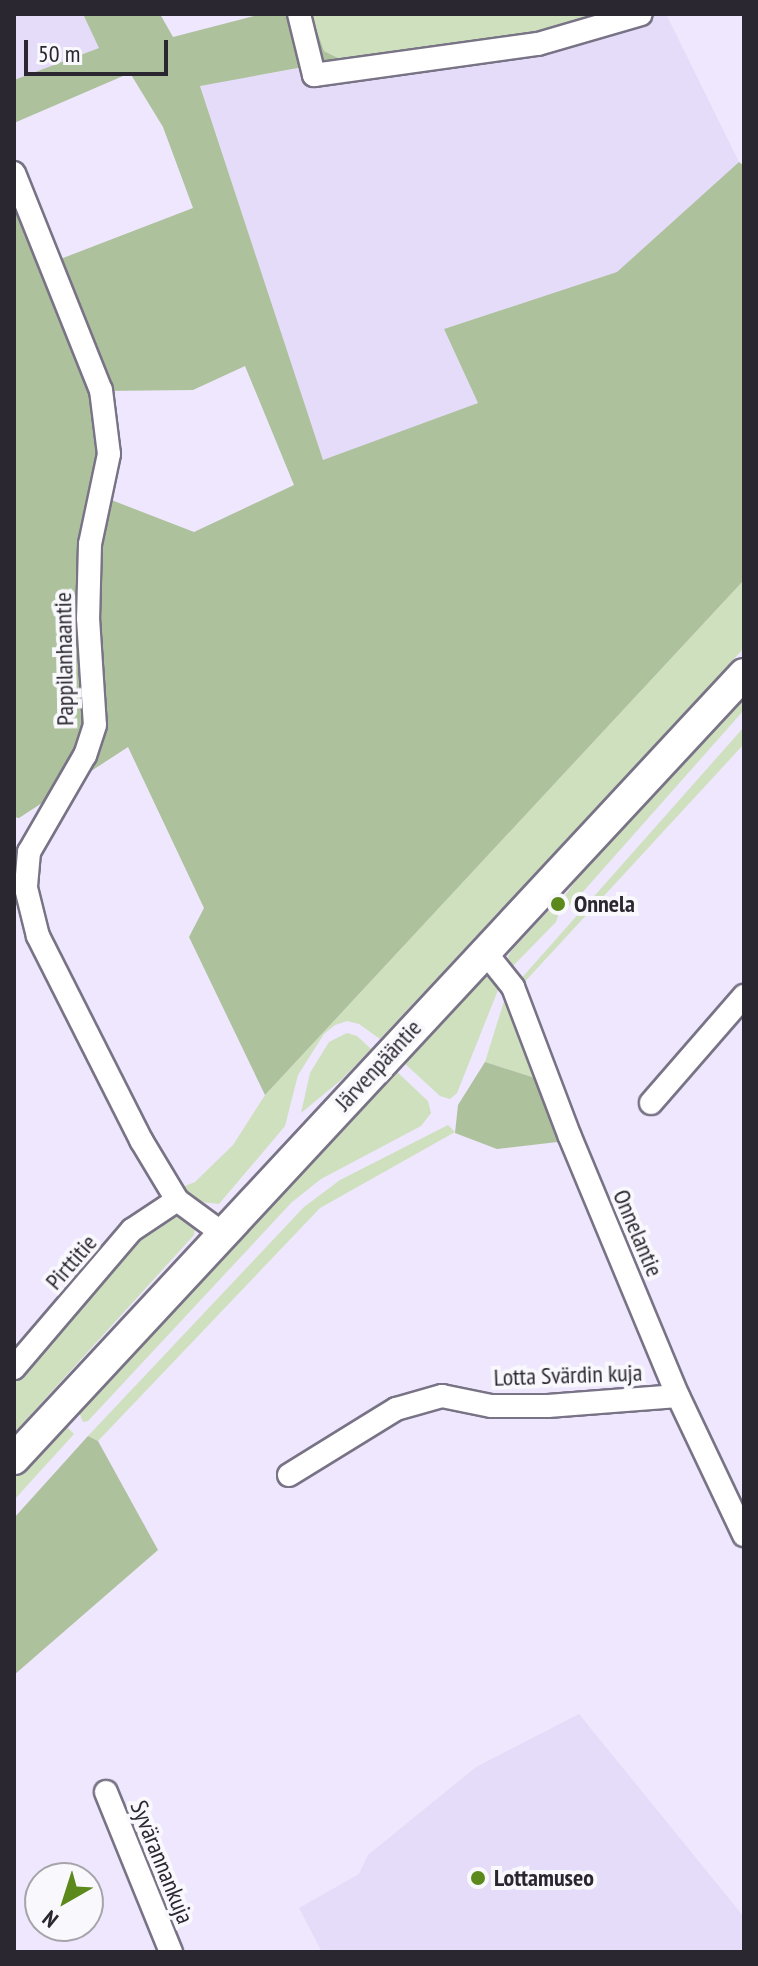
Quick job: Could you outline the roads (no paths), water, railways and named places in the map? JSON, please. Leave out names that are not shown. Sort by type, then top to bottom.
[{"type":"main road","name":"Järvenpääntie","points":[[14,1459],[744,674]]},
{"type":"street","points":[[299,14],[314,75],[538,44],[641,14]]},
{"type":"street","name":"Pappilanhaantie","points":[[14,173],[101,390],[109,454],[90,559],[88,618],[95,725],[85,755],[29,852],[26,888],[38,936],[141,1140],[177,1200],[203,1216],[222,1233]]},
{"type":"street","name":"Onnelantie","points":[[485,952],[513,987],[570,1137],[678,1396],[744,1535]]},
{"type":"street","points":[[651,1103],[744,996]]},
{"type":"street","name":"Pirttitie","points":[[14,1368],[132,1230],[177,1200]]},
{"type":"street","name":"Lotta Svärdin kuja","points":[[289,1475],[396,1409],[442,1396],[491,1406],[678,1396]]},
{"type":"street","name":"Syvärannankuja","points":[[106,1792],[171,1952]]},
{"type":"place","name":"Onnela","points":[[558,904]]},
{"type":"place","name":"Lottamuseo","points":[[478,1878]]}]
